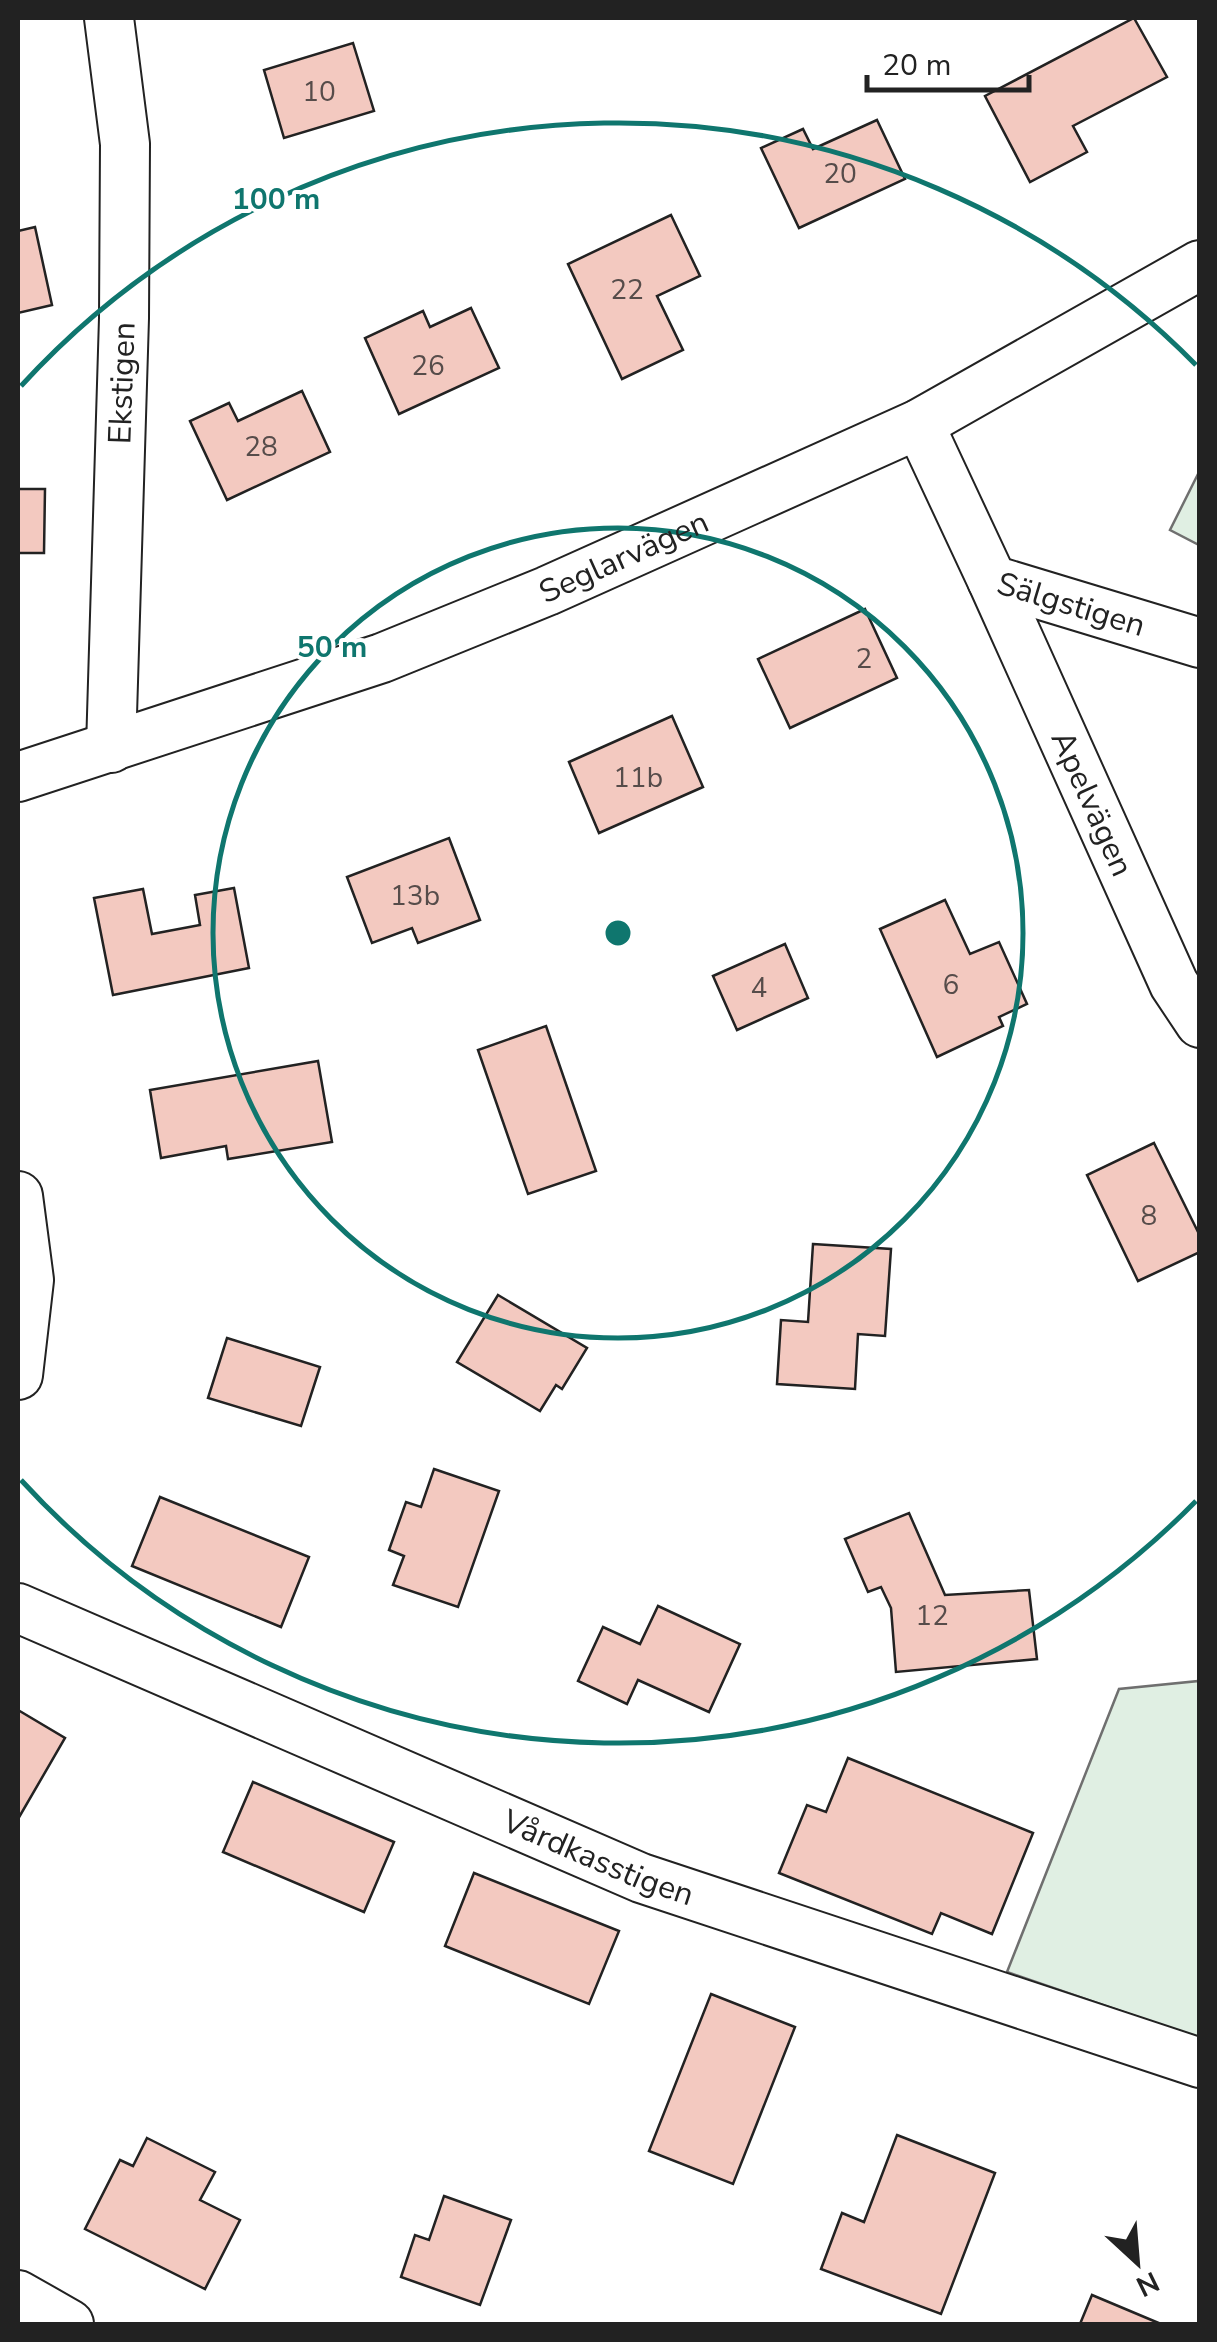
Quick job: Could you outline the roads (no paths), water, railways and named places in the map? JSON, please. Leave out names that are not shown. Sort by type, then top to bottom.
[{"type":"street","name":"Ekstigen","points":[[109,18],[125,144],[124,318],[111,748]]},
{"type":"street","name":"Seglarvägen","points":[[18,777],[382,658],[547,591],[918,424],[1200,265]]},
{"type":"street","name":"Sälgstigen","points":[[918,424],[992,580],[1200,643]]},
{"type":"street","name":"Apelvägen","points":[[992,580],[1174,984],[1200,1023]]},
{"type":"street","points":[[18,1196],[30,1280],[18,1375]]},
{"type":"street","name":"Vårdkasstigen","points":[[18,1608],[641,1878],[1200,2063]]},
{"type":"street","points":[[18,2294],[69,2324]]}]
